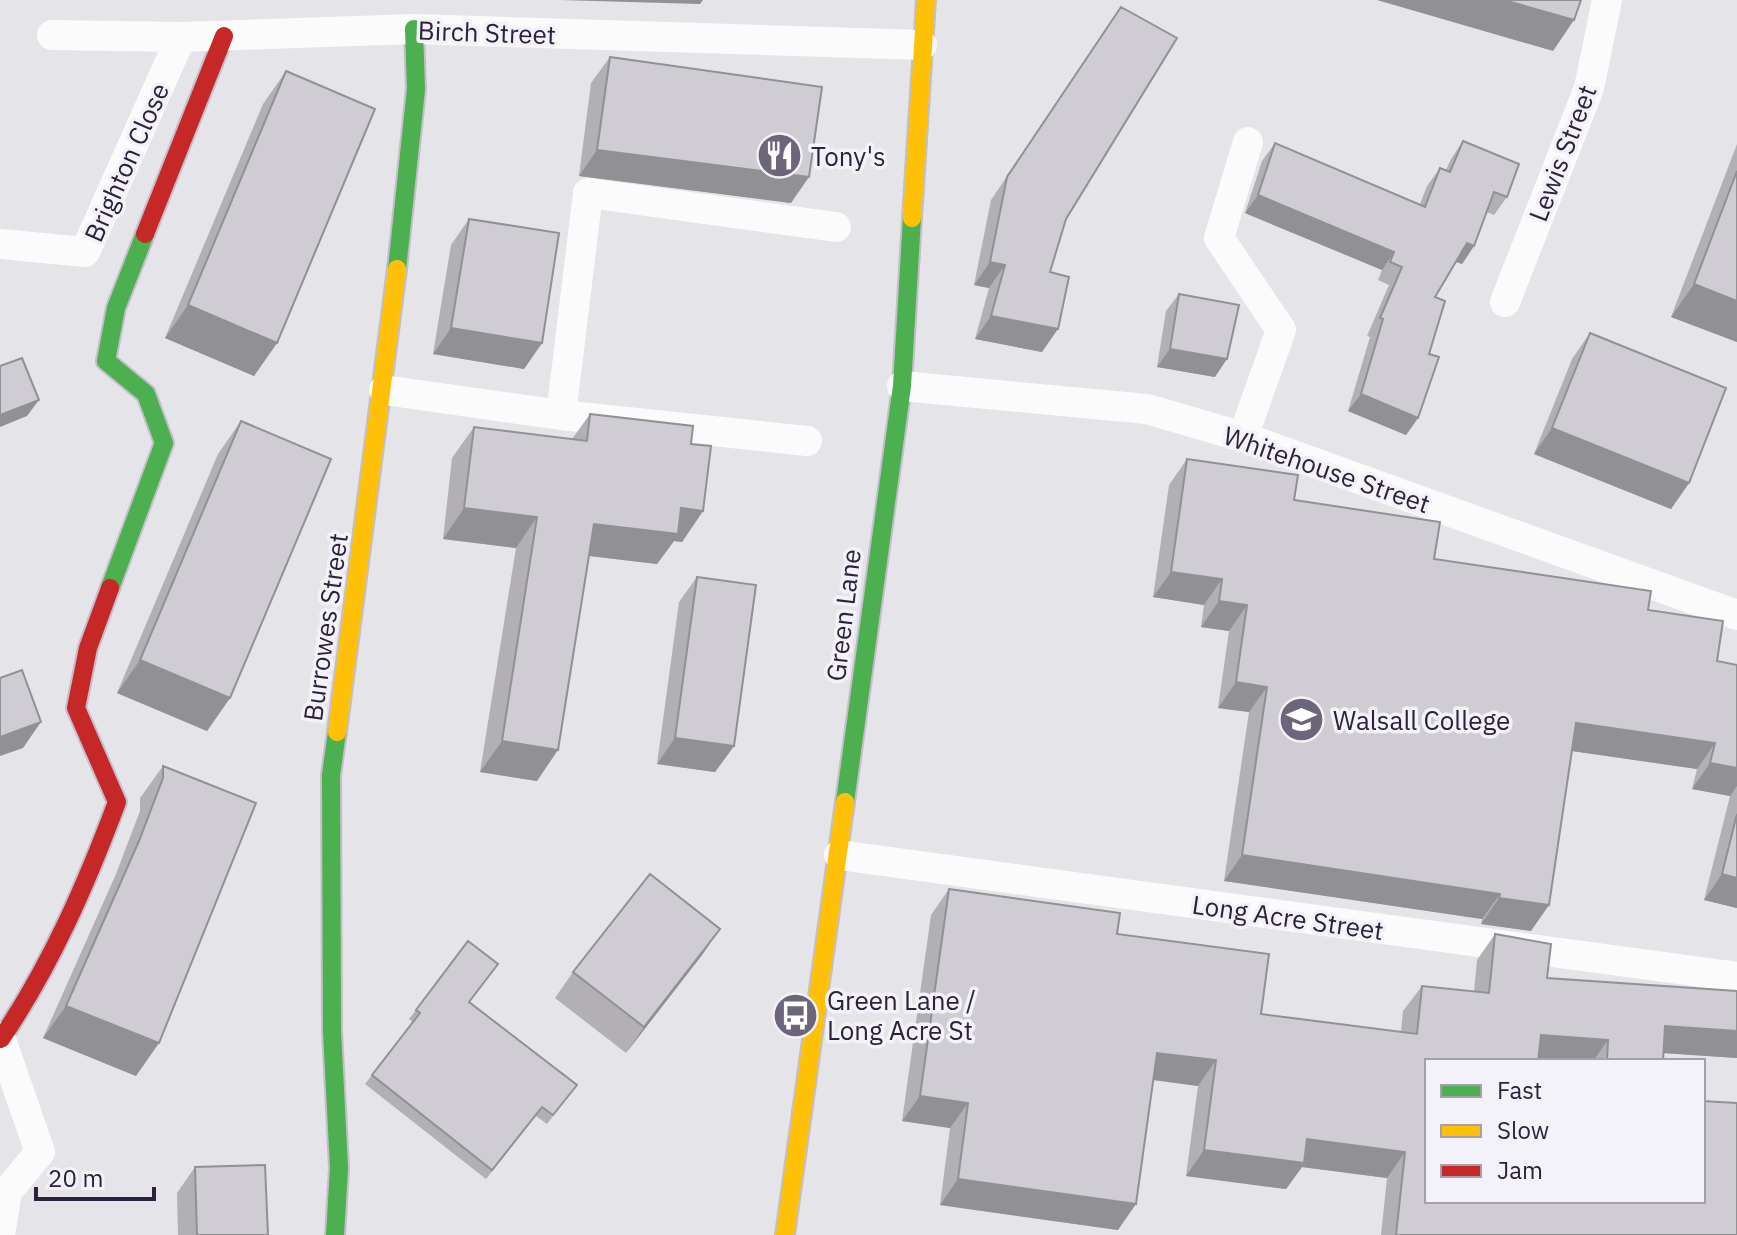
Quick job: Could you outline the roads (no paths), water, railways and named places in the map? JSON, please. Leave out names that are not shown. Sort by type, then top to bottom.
[{"type":"main road","name":"Green Lane","points":[[785,1235],[902,386],[926,0]]},
{"type":"main road","name":"Burrowes Street","points":[[335,1235],[339,1168],[332,1031],[331,775],[384,390],[416,89],[414,29]]},
{"type":"main road","points":[[0,1038],[39,984],[87,883],[117,802],[76,708],[88,648],[164,443],[146,394],[106,361],[116,308],[224,36]]},
{"type":"street","name":"Lewis Street","points":[[1505,302],[1589,88],[1607,0]]},
{"type":"street","name":"Birch Street","points":[[52,35],[181,37],[414,29],[922,45]]},
{"type":"street","name":"Brighton Close","points":[[0,244],[85,252],[181,37]]},
{"type":"street","points":[[1243,437],[1281,330],[1219,238],[1248,142]]},
{"type":"street","points":[[561,415],[588,193],[836,227]]},
{"type":"street","name":"Whitehouse Street","points":[[902,386],[1147,409],[1243,437],[1737,615]]},
{"type":"street","points":[[384,390],[561,415],[807,441]]},
{"type":"street","name":"Long Acre Street","points":[[839,855],[1737,977]]},
{"type":"street","points":[[0,1038],[40,1152],[7,1192],[0,1235]]},
{"type":"place","name":"Tony's","points":[[780,156]]},
{"type":"place","name":"Walsall College","points":[[1302,720]]},
{"type":"place","name":"Green Lane / Long Acre St","points":[[796,1015]]}]
